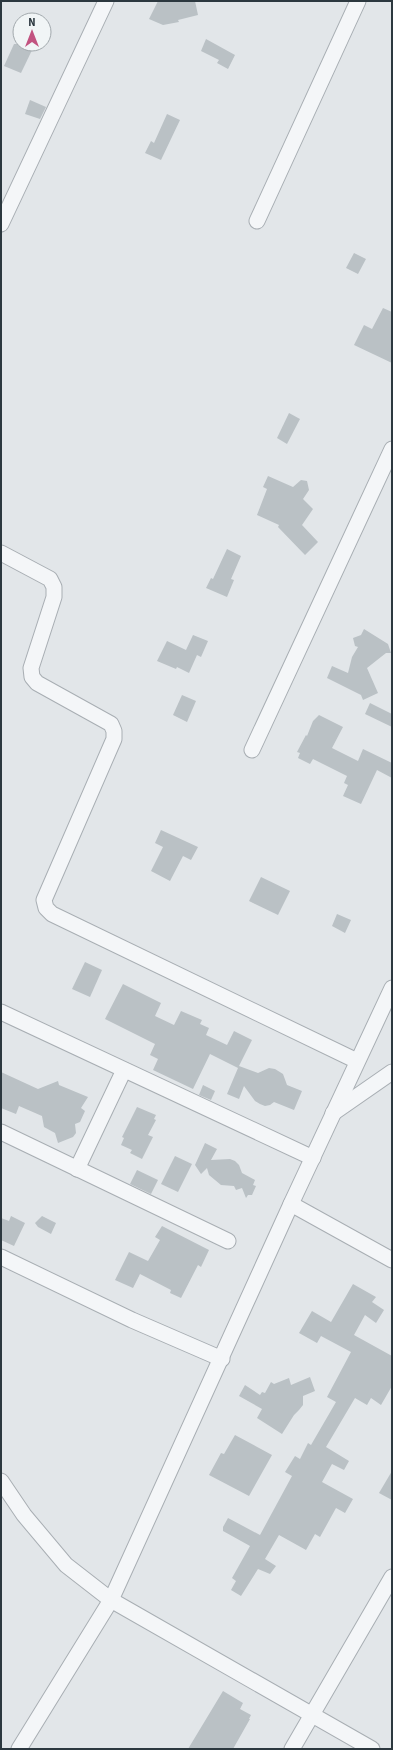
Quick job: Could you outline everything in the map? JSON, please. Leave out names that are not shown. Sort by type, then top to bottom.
[{"type":"street","points":[[1,224],[106,1]]},
{"type":"street","points":[[257,221],[358,1]]},
{"type":"street","points":[[252,750],[392,449]]},
{"type":"street","points":[[1,553],[50,580],[54,587],[54,597],[31,668],[32,677],[37,683],[111,724],[114,731],[114,739],[44,900],[46,908],[52,914],[357,1060]]},
{"type":"street","points":[[20,1749],[111,1600],[357,1060],[392,988]]},
{"type":"street","points":[[1,1012],[313,1158]]},
{"type":"street","points":[[77,1169],[124,1070]]},
{"type":"street","points":[[333,1114],[392,1072]]},
{"type":"street","points":[[1,1132],[228,1241]]},
{"type":"street","points":[[292,1204],[392,1260]]},
{"type":"street","points":[[1,1257],[132,1320],[222,1358]]},
{"type":"street","points":[[1,1481],[24,1515],[66,1565],[111,1600],[372,1749]]},
{"type":"street","points":[[292,1749],[392,1577]]},
{"type":"building","points":[[158,1],[195,1],[198,15],[178,20],[179,22],[163,25],[149,19]]},
{"type":"building","points":[[206,39],[235,55],[228,69],[217,63],[219,60],[201,51]]},
{"type":"building","points":[[12,48],[12,52],[31,52],[21,73],[4,66]]},
{"type":"building","points":[[30,100],[46,107],[40,119],[25,114]]},
{"type":"building","points":[[167,114],[180,120],[161,160],[145,153],[151,141],[154,143]]},
{"type":"building","points":[[354,253],[366,259],[358,274],[346,268]]},
{"type":"building","points":[[383,308],[392,312],[392,363],[354,345],[364,325],[372,329]]},
{"type":"building","points":[[289,413],[300,419],[287,444],[277,438]]},
{"type":"building","points":[[268,476],[293,487],[301,480],[307,481],[309,490],[303,499],[313,509],[302,525],[318,542],[305,555],[278,527],[279,525],[257,515],[267,489],[263,487]]},
{"type":"building","points":[[227,549],[241,556],[231,579],[234,580],[227,597],[206,588],[211,578],[213,579]]},
{"type":"building","points":[[364,629],[388,644],[391,653],[386,653],[367,668],[378,693],[363,700],[361,695],[327,678],[332,666],[348,673],[352,657],[358,647],[355,646],[353,638],[361,635]]},
{"type":"building","points":[[193,635],[208,641],[201,657],[197,655],[189,673],[177,667],[176,669],[157,661],[167,641],[186,650]]},
{"type":"building","points":[[182,695],[196,701],[187,722],[173,715]]},
{"type":"building","points":[[370,703],[392,714],[392,727],[365,714]]},
{"type":"building","points":[[319,715],[343,727],[332,748],[358,761],[363,749],[392,763],[392,778],[377,770],[361,804],[343,796],[348,785],[344,783],[347,776],[313,759],[310,764],[298,758],[300,753],[297,752],[306,735],[307,736],[313,721]]},
{"type":"building","points":[[161,830],[198,847],[191,860],[183,856],[170,881],[151,871],[163,847],[155,843]]},
{"type":"building","points":[[261,877],[290,891],[278,915],[249,901]]},
{"type":"building","points":[[337,914],[351,920],[345,933],[332,926]]},
{"type":"building","points":[[85,962],[102,970],[90,997],[72,989]]},
{"type":"building","points":[[123,984],[161,1003],[155,1016],[174,1025],[181,1011],[202,1020],[200,1024],[209,1028],[206,1035],[227,1045],[234,1031],[252,1040],[239,1066],[258,1073],[269,1068],[275,1069],[283,1074],[287,1085],[302,1091],[294,1110],[274,1102],[265,1106],[260,1104],[255,1101],[244,1086],[239,1099],[227,1094],[238,1068],[210,1054],[193,1089],[153,1070],[158,1059],[150,1055],[155,1044],[105,1019]]},
{"type":"building","points":[[1,1072],[38,1089],[58,1081],[59,1085],[88,1097],[81,1108],[85,1111],[80,1122],[75,1124],[76,1133],[73,1137],[58,1143],[55,1133],[44,1127],[42,1116],[19,1106],[16,1114],[1,1108]]},
{"type":"building","points":[[203,1085],[215,1091],[211,1100],[199,1095]]},
{"type":"building","points":[[137,1107],[156,1115],[154,1119],[156,1120],[148,1135],[153,1137],[142,1159],[130,1153],[132,1150],[121,1145],[124,1138],[122,1137]]},
{"type":"building","points":[[205,1143],[217,1149],[211,1160],[230,1159],[235,1161],[239,1165],[242,1173],[255,1180],[253,1185],[256,1186],[252,1195],[248,1195],[246,1198],[242,1188],[236,1190],[234,1186],[221,1185],[209,1175],[207,1168],[201,1174],[195,1165]]},
{"type":"building","points":[[175,1156],[192,1164],[178,1192],[161,1184]]},
{"type":"building","points":[[137,1170],[158,1180],[151,1194],[130,1184]]},
{"type":"building","points":[[11,1216],[25,1223],[14,1246],[1,1240],[1,1218],[9,1221]]},
{"type":"building","points":[[42,1216],[56,1223],[51,1234],[38,1227],[35,1223]]},
{"type":"building","points":[[162,1226],[209,1250],[201,1267],[198,1265],[181,1298],[170,1293],[171,1290],[140,1274],[133,1288],[115,1280],[129,1252],[148,1261],[160,1240],[155,1237]]},
{"type":"building","points":[[353,1284],[376,1297],[372,1302],[384,1310],[376,1323],[365,1315],[354,1335],[392,1356],[392,1386],[381,1405],[371,1398],[367,1405],[355,1398],[326,1447],[349,1461],[344,1470],[332,1464],[322,1482],[353,1499],[345,1513],[336,1508],[320,1537],[315,1534],[306,1550],[279,1535],[265,1559],[276,1566],[270,1574],[258,1569],[241,1596],[231,1590],[236,1581],[232,1578],[250,1546],[223,1531],[223,1527],[228,1518],[260,1535],[292,1476],[285,1472],[295,1456],[300,1459],[308,1443],[311,1445],[336,1402],[327,1397],[351,1352],[321,1336],[317,1343],[299,1333],[312,1311],[331,1322]]},
{"type":"building","points":[[310,1377],[315,1391],[303,1396],[303,1405],[294,1415],[282,1434],[257,1418],[262,1409],[239,1396],[245,1385],[260,1395],[262,1392],[265,1393],[271,1382],[274,1384],[289,1378],[291,1385]]},
{"type":"building","points":[[235,1435],[272,1455],[249,1496],[209,1475],[221,1453],[224,1454]]},
{"type":"building","points":[[392,1471],[392,1500],[379,1493]]},
{"type":"building","points":[[223,1691],[243,1703],[240,1709],[251,1715],[233,1749],[188,1749]]}]
